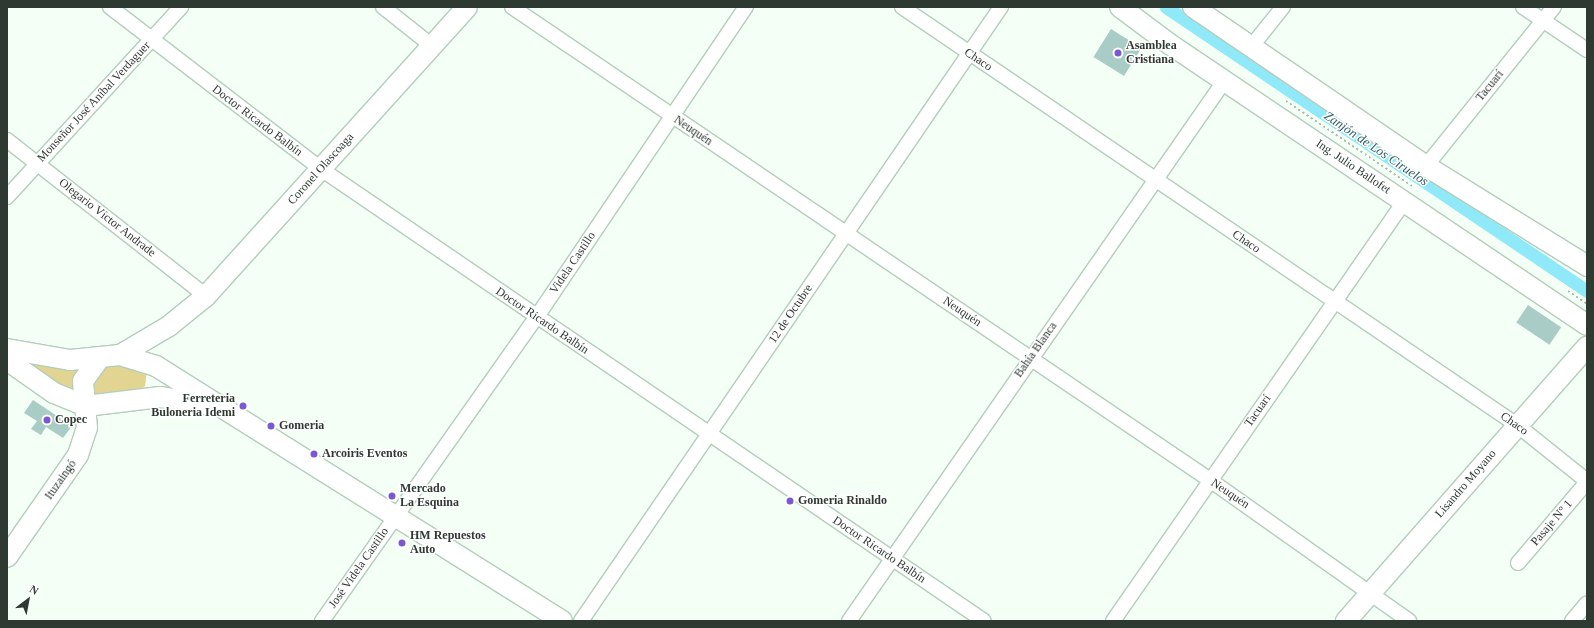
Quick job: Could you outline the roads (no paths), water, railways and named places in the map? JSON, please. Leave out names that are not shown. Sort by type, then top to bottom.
[{"type":"street","name":"Doctor Ricardo Balbín","points":[[110,7],[151,40],[321,169],[536,318],[984,621]]},
{"type":"street","name":"Monseñor José Aníbal Verdaguer","points":[[7,197],[181,7]]},
{"type":"street","points":[[383,7],[432,46]]},
{"type":"street","name":"Coronel Olascoaga","points":[[7,349],[45,358],[99,359],[142,364],[169,326],[206,296],[468,7]]},
{"type":"street","name":"Neuquén","points":[[512,7],[1210,480],[1372,592],[1409,621]]},
{"type":"street","name":"Videla Castillo","points":[[396,516],[536,318],[746,7]]},
{"type":"street","name":"Chaco","points":[[902,7],[1517,425],[1587,482]]},
{"type":"street","name":"12 de Octubre","points":[[581,621],[1001,7]]},
{"type":"street","name":"Ing. Julio Ballofet","points":[[1120,7],[1404,202],[1587,325]]},
{"type":"street","points":[[1193,7],[1426,166],[1587,266]]},
{"type":"street","points":[[1251,47],[1283,7]]},
{"type":"street","points":[[1523,7],[1587,50]]},
{"type":"street","name":"Tacuarí","points":[[1426,166],[1554,7]]},
{"type":"street","name":"Bahía Blanca","points":[[849,621],[1225,80]]},
{"type":"street","name":"Olegario Víctor Andrade","points":[[7,140],[206,296]]},
{"type":"street","name":"Tacuarí","points":[[1113,621],[1404,202]]},
{"type":"street","points":[[146,398],[142,364],[169,326]]},
{"type":"street","name":"Lisandro Moyano","points":[[1346,621],[1587,347]]},
{"type":"street","name":"Ituzaingó","points":[[7,557],[78,455],[87,428],[90,402],[84,378],[99,359]]},
{"type":"street","points":[[7,360],[54,393],[90,402],[146,398],[178,398],[223,409]]},
{"type":"street","points":[[142,364],[223,409],[562,621]]},
{"type":"street","name":"Pasaje N° 1","points":[[1518,563],[1587,482]]},
{"type":"street","name":"José Videla Castillo","points":[[322,621],[396,516]]},
{"type":"street","points":[[1572,621],[1587,603]]},
{"type":"waterway","name":"Zanjón de Los Ciruelos","points":[[1166,7],[1587,291]]},
{"type":"place","name":"Asamblea Cristiana","points":[[1118,53]]},
{"type":"place","name":"Ferreteria Buloneria Idemi","points":[[243,406]]},
{"type":"place","name":"Copec","points":[[47,420]]},
{"type":"place","name":"Gomeria","points":[[271,426]]},
{"type":"place","name":"Arcoiris Eventos","points":[[314,454]]},
{"type":"place","name":"Mercado La Esquina","points":[[392,496]]},
{"type":"place","name":"Gomeria Rinaldo","points":[[790,501]]},
{"type":"place","name":"HM Repuestos Auto","points":[[402,543]]}]
